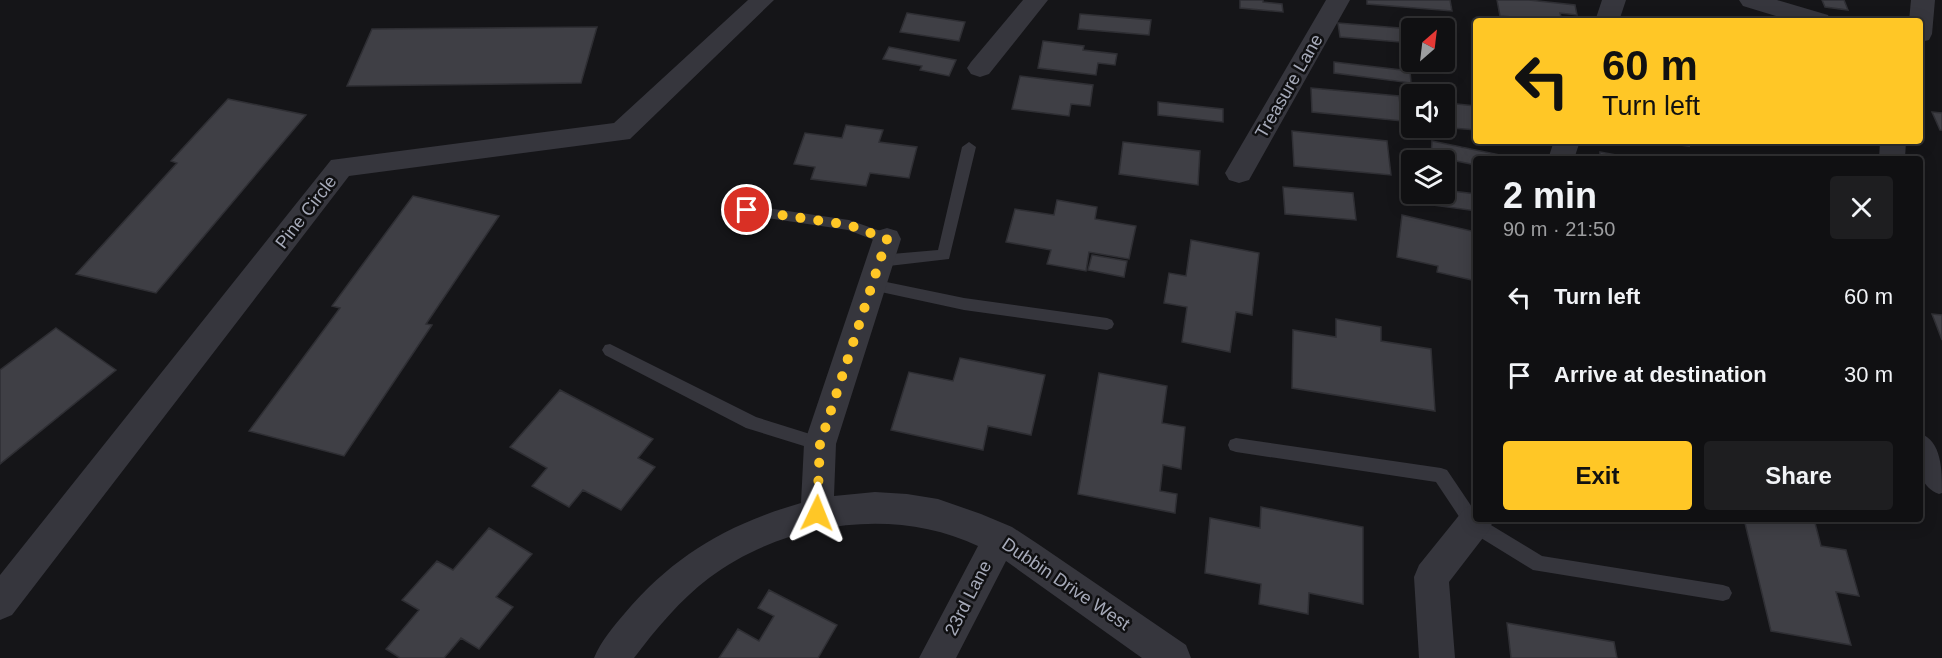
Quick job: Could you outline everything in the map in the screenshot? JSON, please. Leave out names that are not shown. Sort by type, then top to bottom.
[{"type":"street","name":"Pine Circle","points":[[0,603],[341,167],[621,132],[762,0]]},
{"type":"street","points":[[980,68],[1036,0]]},
{"type":"street","name":"Treasure Lane","points":[[1239,173],[1338,0]]},
{"type":"street","points":[[1608,18],[1614,0]]},
{"type":"street","points":[[1751,0],[1809,18]]},
{"type":"street","points":[[1923,0],[1926,35]]},
{"type":"street","points":[[817,513],[820,444],[880,262]]},
{"type":"street","points":[[1923,452],[1939,478]]},
{"type":"street","name":"Dubbin Drive West","points":[[612,658],[645,614],[693,569],[719,551],[817,513],[858,507],[917,510],[945,517],[1000,538],[1173,658]]},
{"type":"street","points":[[1437,658],[1431,577],[1474,522]]},
{"type":"street","name":"23rd Lane","points":[[937,658],[1000,538]]},
{"type":"lane","points":[[880,262],[944,255],[969,147]]},
{"type":"lane","points":[[747,210],[849,225],[880,262],[964,304],[1107,324]]},
{"type":"lane","points":[[610,350],[752,423],[820,444]]},
{"type":"lane","points":[[1236,445],[1441,475],[1473,518]]},
{"type":"lane","points":[[1476,522],[1539,564],[1723,593]]},
{"type":"building","points":[[1240,0],[1263,0],[1263,2],[1282,4],[1283,12],[1240,8]]},
{"type":"building","points":[[1367,0],[1450,0],[1452,11],[1367,4]]},
{"type":"building","points":[[1497,0],[1529,0],[1575,5],[1577,15],[1560,13],[1561,18],[1500,16]]},
{"type":"building","points":[[1822,0],[1844,0],[1848,10],[1825,7]]},
{"type":"building","points":[[907,13],[965,22],[959,41],[900,32]]},
{"type":"building","points":[[1080,14],[1151,20],[1149,35],[1078,29]]},
{"type":"building","points":[[1338,23],[1401,28],[1401,42],[1340,37]]},
{"type":"building","points":[[597,27],[581,83],[347,86],[372,29]]},
{"type":"building","points":[[1043,41],[1084,46],[1083,50],[1117,54],[1115,65],[1098,63],[1096,75],[1038,68]]},
{"type":"building","points":[[889,47],[956,60],[949,76],[920,70],[922,66],[883,59]]},
{"type":"building","points":[[1334,62],[1401,70],[1401,72],[1410,72],[1411,83],[1334,73]]},
{"type":"building","points":[[1020,76],[1093,85],[1090,106],[1071,104],[1069,116],[1012,109]]},
{"type":"building","points":[[1311,88],[1399,96],[1401,121],[1312,112]]},
{"type":"building","points":[[228,99],[306,115],[156,293],[76,274],[177,163],[171,161]]},
{"type":"building","points":[[1158,102],[1223,109],[1223,122],[1158,115]]},
{"type":"building","points":[[1455,104],[1473,106],[1473,130],[1455,128]]},
{"type":"building","points":[[1932,112],[1942,113],[1942,130],[1940,130]]},
{"type":"building","points":[[846,125],[883,130],[879,142],[917,147],[909,178],[870,173],[866,186],[811,179],[815,167],[794,164],[805,133],[842,138]]},
{"type":"building","points":[[1292,131],[1387,141],[1391,175],[1294,166]]},
{"type":"building","points":[[1432,141],[1505,156],[1473,156],[1473,164],[1455,161],[1455,150],[1431,150]]},
{"type":"building","points":[[1123,142],[1200,151],[1198,185],[1119,174]]},
{"type":"building","points":[[1600,152],[1622,156],[1600,156]]},
{"type":"building","points":[[1283,187],[1353,193],[1356,220],[1285,214]]},
{"type":"building","points":[[1455,191],[1473,194],[1473,211],[1426,204],[1455,204]]},
{"type":"building","points":[[413,196],[499,216],[426,324],[432,325],[344,456],[249,431],[340,308],[332,306]]},
{"type":"building","points":[[1057,200],[1097,207],[1095,219],[1136,226],[1129,259],[1089,252],[1086,271],[1047,264],[1051,250],[1006,242],[1015,209],[1054,215]]},
{"type":"building","points":[[1402,215],[1473,231],[1473,280],[1437,272],[1438,266],[1397,257]]},
{"type":"building","points":[[1191,240],[1259,253],[1252,315],[1236,312],[1230,352],[1182,342],[1187,307],[1164,303],[1169,273],[1186,276]]},
{"type":"building","points":[[1092,255],[1127,261],[1124,277],[1088,270]]},
{"type":"building","points":[[1932,314],[1942,315],[1942,340]]},
{"type":"building","points":[[1336,319],[1381,327],[1381,341],[1431,349],[1435,411],[1292,388],[1293,330],[1336,337]]},
{"type":"building","points":[[56,328],[116,370],[0,464],[0,370]]},
{"type":"building","points":[[960,358],[1045,375],[1031,435],[988,426],[983,450],[891,430],[909,372],[953,381]]},
{"type":"building","points":[[1099,373],[1167,386],[1162,423],[1185,427],[1181,469],[1163,465],[1160,491],[1177,494],[1175,513],[1078,494]]},
{"type":"building","points":[[560,390],[653,439],[638,458],[655,467],[621,510],[583,490],[569,507],[532,486],[547,468],[510,447]]},
{"type":"building","points":[[1261,507],[1363,527],[1363,604],[1309,593],[1308,614],[1259,604],[1261,584],[1205,573],[1210,518],[1260,528]]},
{"type":"building","points":[[1745,522],[1815,522],[1821,546],[1846,550],[1859,596],[1836,592],[1851,645],[1771,631]]},
{"type":"building","points":[[489,528],[532,554],[496,597],[513,607],[479,649],[461,638],[444,658],[400,658],[386,649],[419,610],[402,600],[437,561],[453,570]]},
{"type":"building","points":[[769,590],[837,625],[818,658],[719,658],[738,629],[759,641],[774,616],[758,608]]},
{"type":"building","points":[[1507,623],[1614,642],[1617,658],[1511,658]]},
{"type":"route","points":[[747,210],[849,225],[887,239],[820,444],[817,513]]}]
